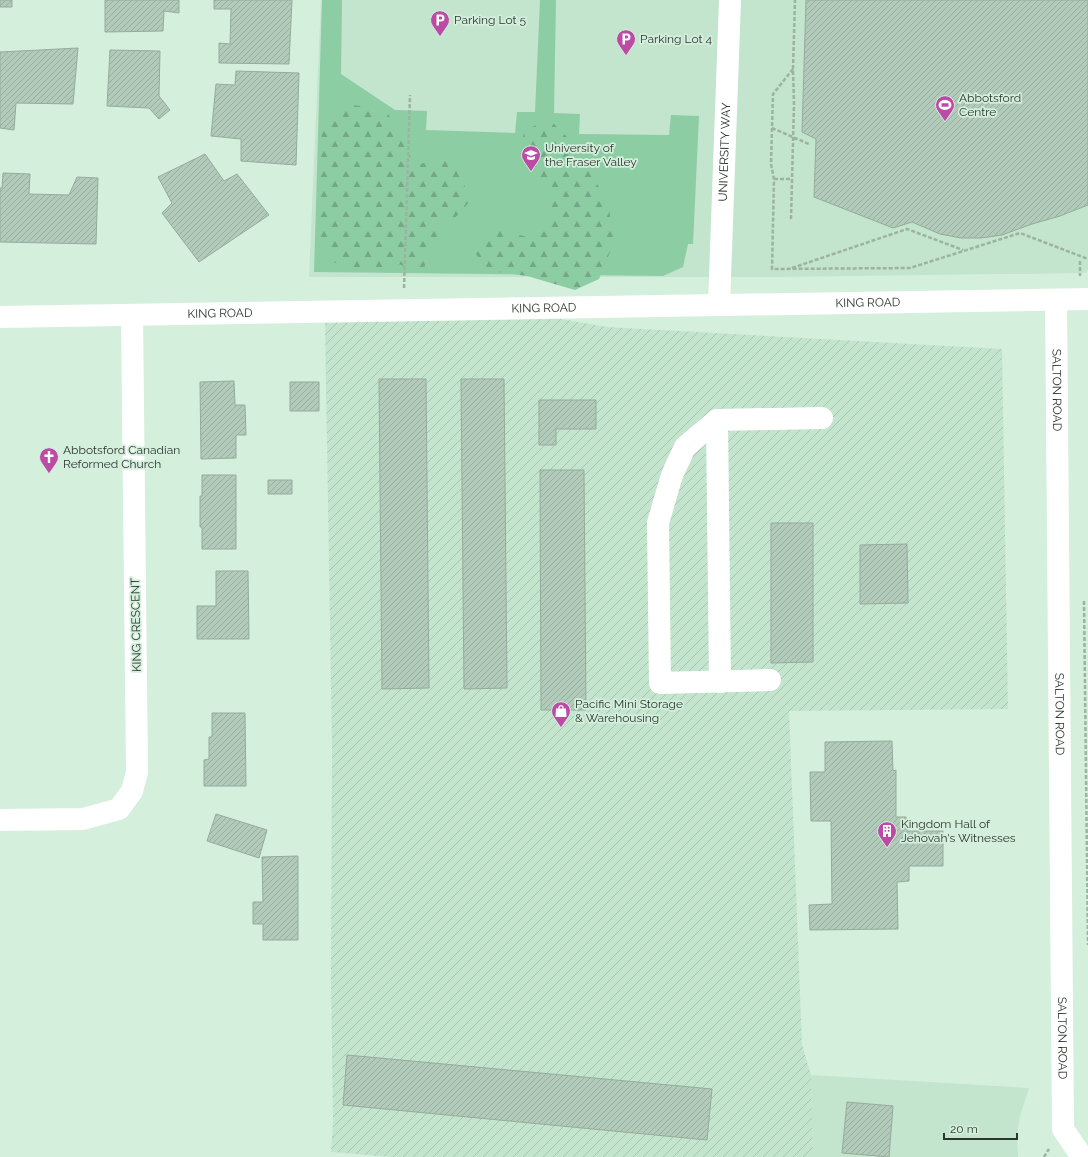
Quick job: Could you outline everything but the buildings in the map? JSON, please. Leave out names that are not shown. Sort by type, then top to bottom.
[{"type":"street","name":"UNIVERSITY WAY","points":[[719,305],[730,0]]},
{"type":"street","name":"KING ROAD","points":[[0,317],[1088,299]]},
{"type":"street","name":"SALTON ROAD","points":[[1056,300],[1062,1129],[1082,1157]]},
{"type":"street","name":"KING CRESCENT","points":[[0,820],[83,819],[119,809],[132,791],[138,772],[132,315]]},
{"type":"street","points":[[770,680],[660,683],[658,523],[672,475],[685,447],[717,420],[822,418]]},
{"type":"street","points":[[717,420],[720,682]]},
{"type":"path","points":[[791,219],[795,0]]},
{"type":"path","points":[[793,69],[773,94],[771,164],[774,179],[772,268],[910,268],[1020,233],[1088,259]]},
{"type":"path","points":[[404,310],[410,95]]},
{"type":"path","points":[[772,128],[809,144]]},
{"type":"path","points":[[774,179],[792,179]]},
{"type":"path","points":[[789,268],[907,229],[963,250]]},
{"type":"path","points":[[1080,261],[1080,275]]},
{"type":"path","points":[[1085,642],[1088,945]]},
{"type":"shaded area","points":[[321,0],[1088,0],[1088,270],[1085,273],[775,277],[309,277]]},
{"type":"shaded area","name":"Pacific Mini Storage & Warehousing","points":[[561,319],[607,327],[1002,349],[1008,709],[789,711],[802,1045],[811,1075],[813,1157],[391,1157],[331,1152],[333,1123],[331,981],[332,744],[325,323]]},
{"type":"shaded area","points":[[811,1075],[1029,1088],[1020,1116],[1017,1134],[1018,1157],[813,1157]]},
{"type":"green space","points":[[322,0],[342,0],[341,74],[395,110],[427,111],[426,130],[515,133],[517,112],[535,112],[540,0],[556,0],[554,113],[580,114],[579,134],[669,135],[671,115],[699,116],[693,244],[688,244],[683,267],[663,276],[314,272]]},
{"type":"green space","points":[[346,104],[386,110],[415,165],[442,159],[456,167],[471,200],[454,219],[440,213],[443,239],[430,248],[423,272],[395,263],[375,271],[335,263],[319,233],[322,121]]},
{"type":"green space","points":[[550,120],[572,142],[608,202],[614,242],[599,279],[575,290],[527,276],[490,271],[474,252],[489,228],[528,237],[549,225],[548,196],[521,155],[524,130]]},
{"type":"place","name":"Parking Lot 5","points":[[440,37]]},
{"type":"place","name":"Parking Lot 4","points":[[626,56]]},
{"type":"place","name":"Abbotsford Centre","points":[[945,122]]},
{"type":"place","name":"University of the Fraser Valley","points":[[531,172]]},
{"type":"place","name":"Abbotsford Canadian Reformed Church","points":[[49,474]]},
{"type":"place","name":"Pacific Mini Storage & Warehousing","points":[[561,728]]},
{"type":"place","name":"Kingdom Hall of Jehovah's Witnesses","points":[[887,848]]}]
